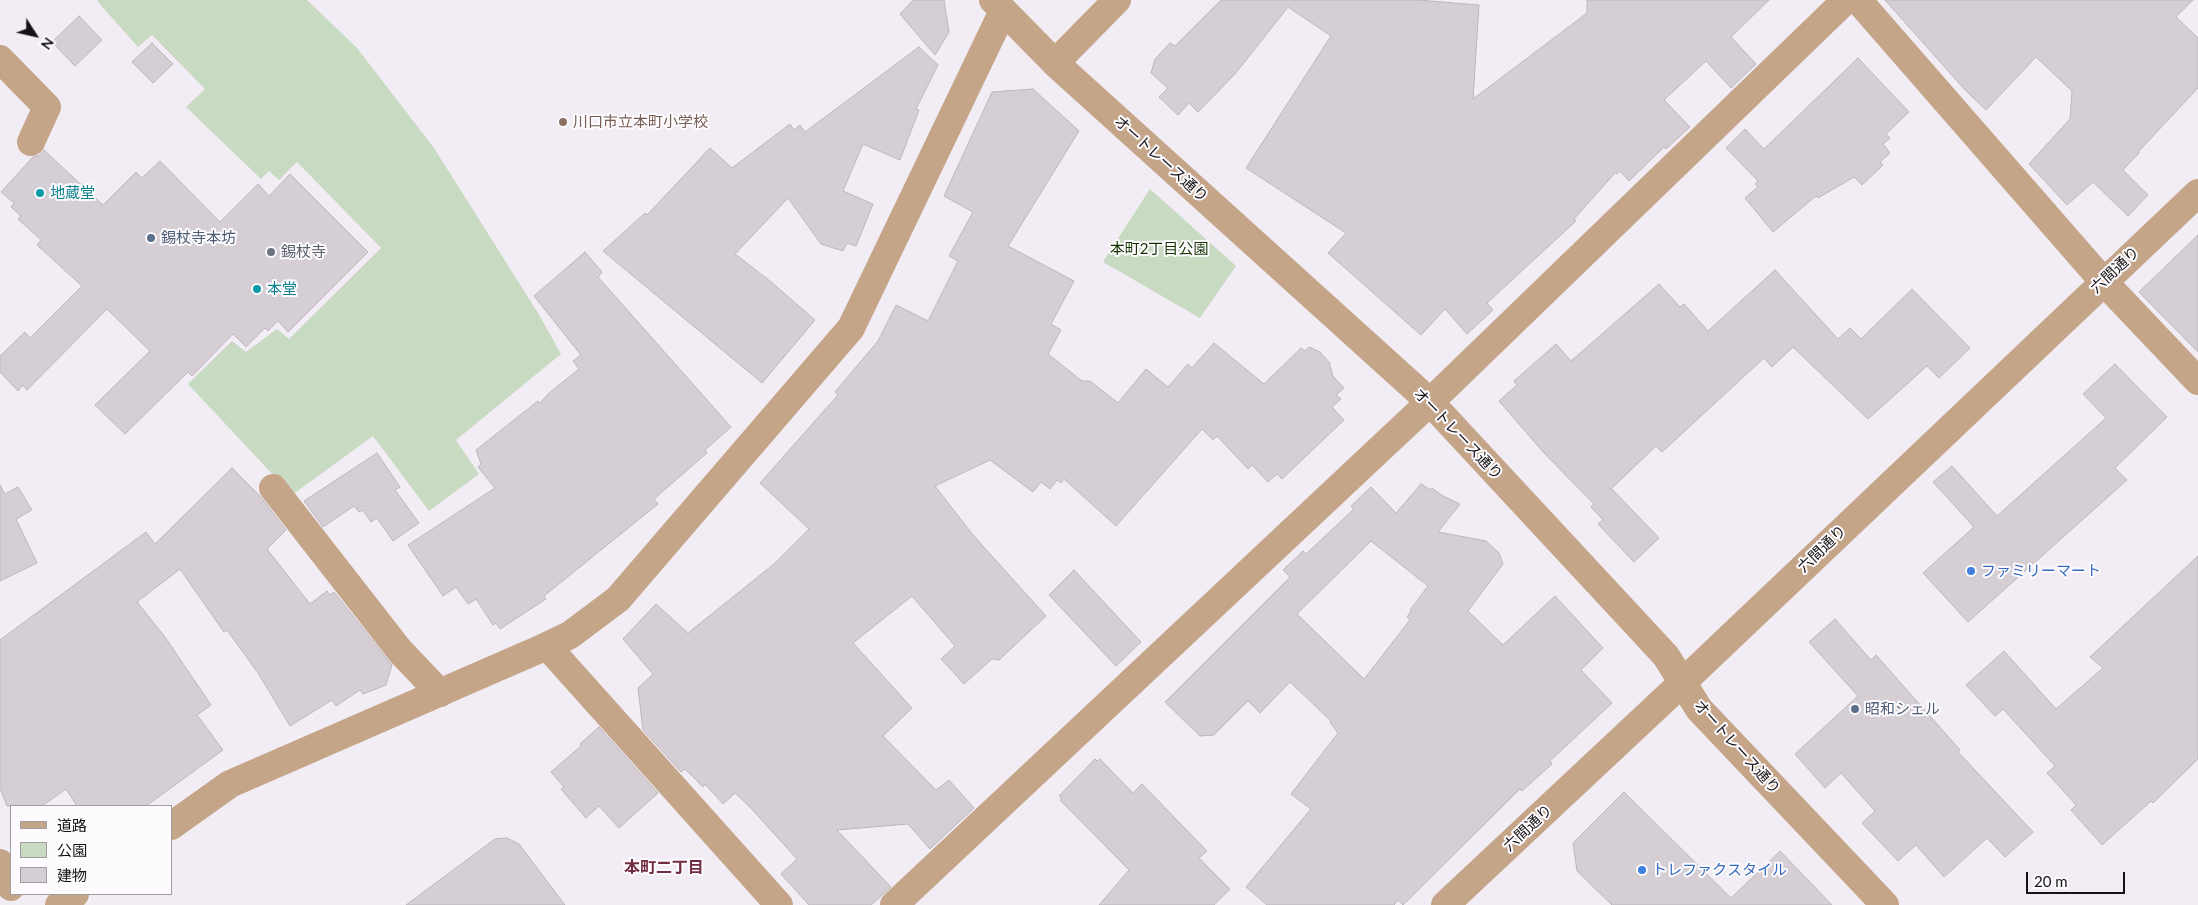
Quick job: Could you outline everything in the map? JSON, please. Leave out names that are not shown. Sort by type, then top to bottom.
[{"type":"street","points":[[1055,63],[1117,0]]},
{"type":"street","points":[[894,905],[1430,402],[1846,0]]},
{"type":"street","points":[[1858,0],[2103,281],[2198,381]]},
{"type":"street","points":[[172,825],[230,784],[547,646],[570,635],[618,599],[850,328],[998,6]]},
{"type":"street","name":"オートレース通り","points":[[998,6],[1055,63],[1430,402],[1666,656],[1699,709],[1885,905]]},
{"type":"street","points":[[0,59],[47,107],[31,142]]},
{"type":"street","name":"六間通り","points":[[1445,905],[2198,193]]},
{"type":"street","points":[[273,488],[400,650],[440,693]]},
{"type":"street","points":[[547,646],[779,905]]},
{"type":"street","points":[[0,863],[10,885]]},
{"type":"street","points":[[59,905],[74,895]]},
{"type":"green space","points":[[307,0],[357,48],[434,148],[538,313],[561,354],[456,440],[479,474],[429,511],[373,436],[292,495],[188,384],[232,341],[246,352],[277,329],[289,339],[381,248],[297,162],[279,180],[269,171],[261,179],[186,107],[205,89],[152,35],[138,47],[97,1]]},
{"type":"green space","name":"本町2丁目公園","points":[[1150,189],[1236,266],[1200,318],[1103,262]]},
{"type":"building","points":[[913,0],[944,0],[949,32],[935,55],[900,14]]},
{"type":"building","points":[[1221,0],[1418,0],[1479,5],[1473,99],[1587,13],[1587,0],[1769,0],[1731,37],[1756,64],[1731,88],[1706,61],[1664,100],[1690,127],[1666,149],[1664,147],[1629,181],[1620,171],[1617,174],[1616,172],[1574,219],[1576,221],[1487,303],[1493,310],[1467,334],[1445,309],[1421,335],[1328,253],[1346,233],[1246,168],[1331,36],[1288,7],[1235,74],[1198,112],[1189,103],[1178,115],[1159,97],[1168,88],[1151,73],[1155,59],[1170,43],[1175,46]]},
{"type":"building","points":[[1885,0],[2193,0],[2176,17],[2198,38],[2198,88],[2123,170],[2148,195],[2128,216],[2093,182],[2067,205],[2029,164],[2070,119],[2072,91],[2036,57],[1986,110],[1966,91]]},
{"type":"building","points":[[79,16],[102,40],[75,66],[52,42]]},
{"type":"building","points":[[152,43],[173,64],[153,83],[132,62]]},
{"type":"building","points":[[919,47],[938,65],[916,109],[919,110],[900,160],[863,144],[843,191],[873,204],[856,246],[847,243],[843,251],[821,244],[788,198],[735,254],[815,320],[762,383],[603,251],[645,213],[647,215],[710,148],[732,168],[790,124],[794,130],[800,125],[805,132]]},
{"type":"building","points":[[1858,58],[1909,112],[1886,134],[1890,138],[1883,144],[1890,153],[1880,162],[1883,165],[1862,185],[1854,177],[1818,198],[1816,196],[1773,232],[1745,198],[1758,187],[1755,184],[1758,181],[1726,148],[1745,129],[1764,149]]},
{"type":"building","points":[[1033,89],[1079,131],[1008,246],[1074,281],[1051,324],[1061,330],[1048,354],[1082,381],[1090,381],[1118,403],[1146,369],[1168,387],[1188,364],[1192,368],[1214,343],[1264,384],[1301,348],[1305,351],[1309,347],[1320,352],[1329,362],[1333,376],[1344,388],[1336,395],[1341,399],[1332,407],[1344,420],[1282,479],[1277,474],[1268,482],[1252,465],[1248,469],[1217,436],[1213,440],[1202,429],[1116,526],[1064,479],[1061,483],[1057,480],[1050,489],[1041,482],[1033,492],[990,460],[935,486],[973,535],[1046,616],[999,660],[992,659],[964,684],[941,659],[955,646],[912,596],[853,643],[912,708],[883,736],[936,790],[949,780],[974,808],[930,849],[908,824],[837,830],[891,887],[871,905],[809,905],[781,874],[797,859],[748,805],[735,793],[723,804],[705,784],[703,787],[685,769],[681,772],[643,730],[638,688],[653,674],[623,639],[656,604],[688,633],[774,564],[809,529],[760,483],[838,395],[835,392],[878,341],[896,305],[928,321],[958,261],[949,256],[973,212],[944,196],[992,92]]},
{"type":"building","points":[[44,150],[103,205],[136,172],[142,178],[160,161],[220,222],[258,184],[269,196],[290,174],[368,252],[288,332],[278,321],[268,331],[265,328],[246,347],[233,334],[192,376],[188,372],[125,434],[95,405],[150,351],[107,309],[27,390],[23,385],[18,391],[0,372],[0,356],[25,332],[30,338],[82,286],[37,245],[41,240],[18,219],[21,216],[11,207],[14,203],[1,192],[33,157],[40,155]]},
{"type":"building","points":[[2198,235],[2198,352],[2139,292]]},
{"type":"building","points":[[585,252],[602,272],[598,277],[731,427],[705,450],[707,453],[654,499],[658,504],[544,596],[546,599],[500,629],[496,623],[493,625],[476,599],[468,604],[456,587],[443,596],[408,545],[495,488],[478,467],[481,464],[476,450],[538,401],[540,403],[549,393],[579,369],[573,361],[581,355],[534,296]]},
{"type":"building","points":[[1775,270],[1838,339],[1850,328],[1861,339],[1912,289],[1970,348],[1939,378],[1927,366],[1868,419],[1793,347],[1772,367],[1764,358],[1662,452],[1656,446],[1610,490],[1612,489],[1659,538],[1634,562],[1598,524],[1603,520],[1591,507],[1594,504],[1544,453],[1499,401],[1517,385],[1514,381],[1556,344],[1571,361],[1659,284],[1680,307],[1684,304],[1708,331]]},
{"type":"building","points":[[2115,364],[2167,417],[2115,468],[2127,480],[1968,622],[1923,573],[1974,527],[1933,482],[1952,466],[1997,516],[2106,418],[2083,394]]},
{"type":"building","points":[[377,453],[400,487],[395,490],[419,523],[393,541],[377,518],[371,522],[363,510],[359,512],[354,506],[323,527],[304,501]]},
{"type":"building","points":[[232,468],[260,496],[286,530],[267,549],[310,604],[327,591],[330,595],[334,592],[392,665],[386,685],[363,694],[360,690],[336,706],[332,700],[290,726],[258,673],[227,630],[224,632],[180,569],[137,602],[165,637],[211,705],[197,715],[223,750],[147,805],[76,805],[66,789],[43,805],[7,806],[0,788],[0,640],[146,532],[155,544]]},
{"type":"building","points":[[1421,484],[1460,504],[1438,532],[1486,541],[1499,553],[1503,564],[1468,611],[1503,645],[1555,596],[1603,648],[1581,670],[1612,703],[1550,761],[1552,764],[1522,791],[1520,789],[1403,905],[1398,900],[1394,905],[1267,905],[1246,887],[1311,809],[1291,794],[1338,733],[1331,721],[1290,682],[1260,713],[1248,701],[1214,735],[1200,736],[1165,702],[1290,577],[1283,570],[1303,551],[1306,554],[1354,509],[1351,506],[1371,487],[1396,513]],"holes":[[[1371,541],[1428,586],[1410,610],[1407,617],[1410,620],[1364,679],[1297,614]]]},
{"type":"building","points":[[0,485],[5,494],[18,487],[32,510],[16,519],[37,563],[0,581]]},
{"type":"building","points":[[2198,556],[2198,759],[2153,803],[2151,801],[2102,845],[2071,810],[2076,805],[2047,773],[2055,766],[2003,709],[1995,716],[1966,685],[2004,651],[2056,709],[2103,668],[2090,657]]},
{"type":"building","points":[[1074,570],[1141,642],[1116,666],[1049,595]]},
{"type":"building","points":[[1835,619],[1871,660],[1876,655],[1960,750],[1958,752],[2033,832],[2005,857],[1987,838],[1944,877],[1916,845],[1898,861],[1862,823],[1875,811],[1841,773],[1825,788],[1795,754],[1858,696],[1809,642]]},
{"type":"building","points":[[599,727],[658,793],[619,828],[599,806],[586,818],[561,789],[564,787],[551,772],[581,746],[580,744]]},
{"type":"building","points":[[1095,759],[1097,761],[1100,759],[1133,793],[1142,784],[1207,851],[1199,858],[1230,889],[1214,905],[1099,905],[1129,870],[1060,800],[1062,798],[1059,796]]},
{"type":"building","points":[[1624,792],[1731,898],[1780,851],[1832,905],[1612,905],[1577,871],[1573,843]]},
{"type":"building","points":[[507,838],[519,844],[565,905],[406,905],[495,839]]},
{"type":"place","name":"川口市立本町小学校","points":[[563,122]]},
{"type":"place","name":"地蔵堂","points":[[40,193]]},
{"type":"place","name":"錫杖寺本坊","points":[[151,238]]},
{"type":"place","name":"錫杖寺","points":[[271,252]]},
{"type":"place","name":"本堂","points":[[257,289]]},
{"type":"place","name":"ファミリーマート","points":[[1971,571]]},
{"type":"place","name":"昭和シェル","points":[[1855,709]]},
{"type":"place","name":"トレファクスタイル","points":[[1642,870]]},
{"type":"district","name":"本町二丁目","points":[[664,868]]}]
